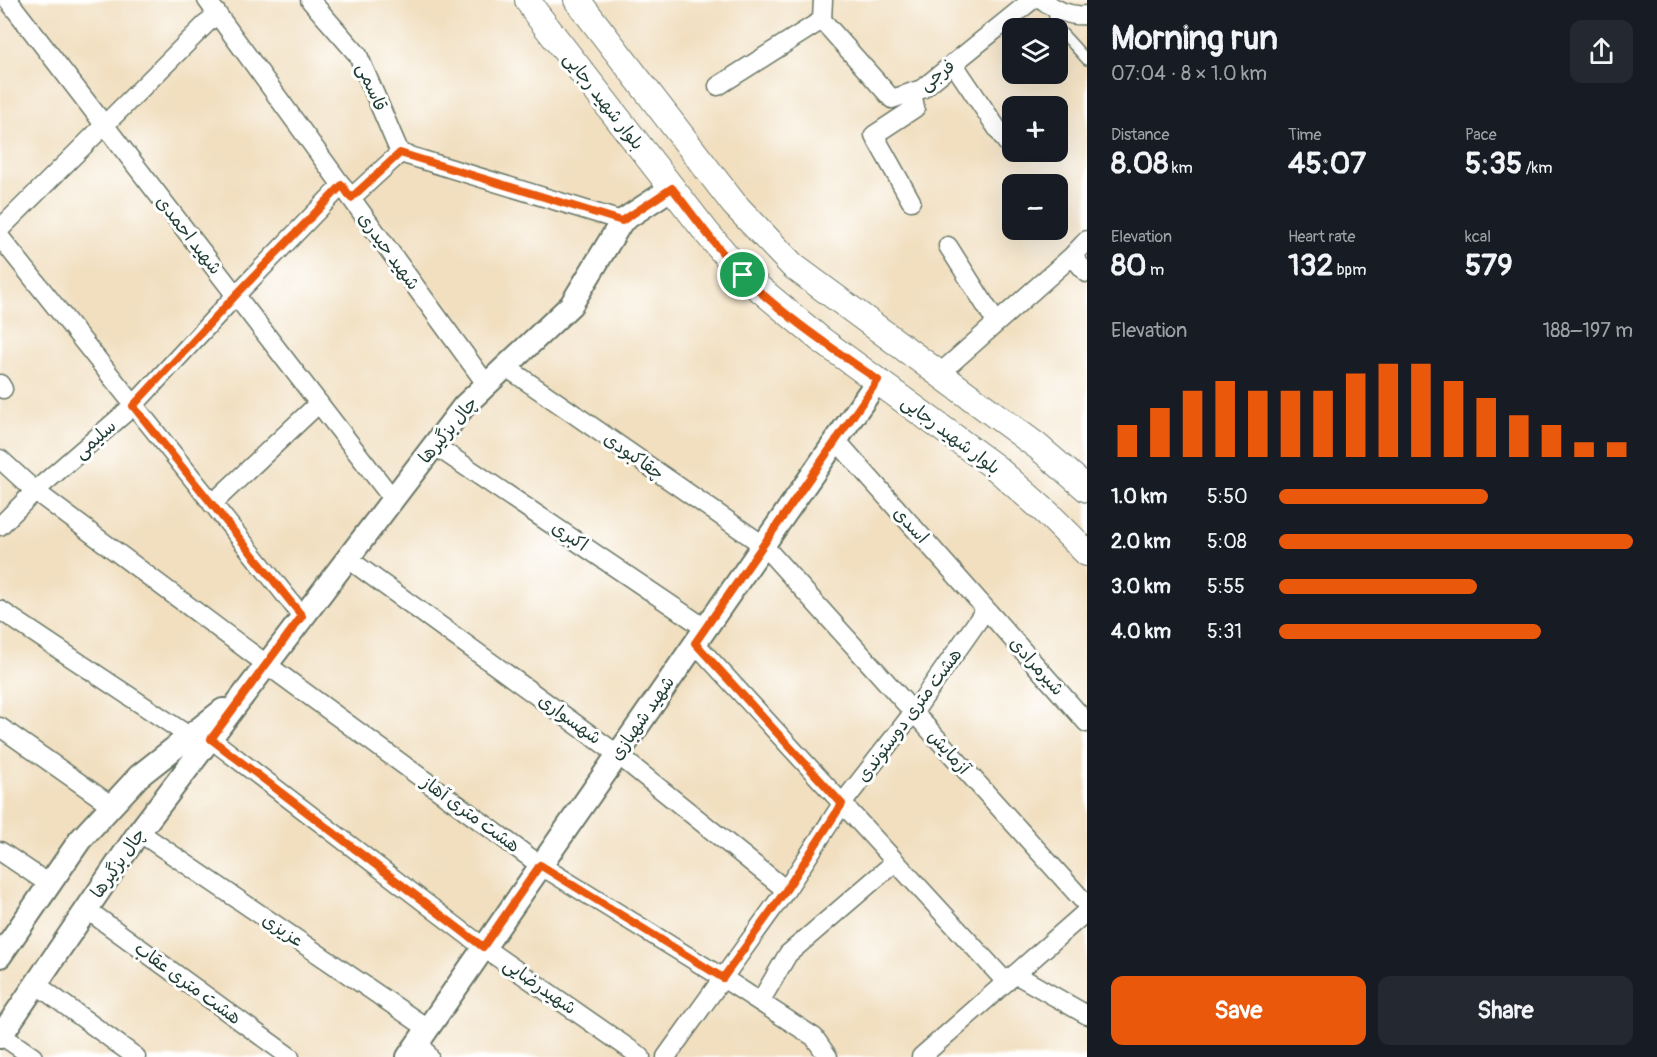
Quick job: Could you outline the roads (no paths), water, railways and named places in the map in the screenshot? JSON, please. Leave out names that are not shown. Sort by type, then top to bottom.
[{"type":"main road","points":[[578,0],[708,171],[762,235],[793,266],[1037,446],[1087,488]]},
{"type":"main road","name":"بلوار شهید رجایی","points":[[528,4],[707,233],[743,275],[820,339],[995,467],[1047,513],[1087,553]]},
{"type":"street","name":"شهید احمدی","points":[[9,0],[393,498]]},
{"type":"street","name":"قاسمی","points":[[310,0],[358,55],[400,153]]},
{"type":"street","points":[[718,86],[822,20],[823,0]]},
{"type":"street","name":"فرجی","points":[[822,20],[892,99],[922,89],[1032,0]]},
{"type":"street","points":[[1047,4],[1077,16],[1087,15]]},
{"type":"street","points":[[0,229],[105,125],[212,7]]},
{"type":"street","name":"شهید حیدری","points":[[212,7],[487,385]]},
{"type":"street","points":[[953,63],[1002,136]]},
{"type":"street","points":[[911,201],[874,135],[915,108],[912,92]]},
{"type":"street","points":[[400,153],[622,221]]},
{"type":"street","name":"سلیمی","points":[[0,526],[35,491],[133,406],[236,295],[346,192],[400,153]]},
{"type":"street","name":"چال بزگیرها","points":[[1,1036],[200,738],[243,694],[464,406],[571,304],[622,221],[672,188]]},
{"type":"street","points":[[0,237],[302,616]]},
{"type":"street","points":[[939,374],[1087,240]]},
{"type":"street","points":[[948,246],[996,322]]},
{"type":"street","points":[[1072,256],[1087,273]]},
{"type":"street","name":"چقاکبودی","points":[[506,367],[763,545]]},
{"type":"street","name":"شهید شهبازی","points":[[421,1045],[483,947],[878,380]]},
{"type":"street","points":[[212,504],[319,403]]},
{"type":"street","name":"اسدی","points":[[836,440],[986,609]]},
{"type":"street","name":"اکبری","points":[[434,445],[700,636],[842,804],[895,862],[1010,978],[1087,1015]]},
{"type":"street","name":"هشت متری آهاز","points":[[0,459],[35,491],[540,865],[814,1037],[828,1057]]},
{"type":"street","name":"آزمایش","points":[[763,545],[1087,905]]},
{"type":"street","name":"شهسواری","points":[[347,558],[617,754],[786,890]]},
{"type":"street","name":"هشت متری دوستوندی","points":[[666,1057],[786,890],[842,804],[913,713],[986,609]]},
{"type":"street","name":"شیرمرادی","points":[[986,609],[1087,723]]},
{"type":"street","name":"شهیدرضایی","points":[[0,610],[200,738],[483,947],[641,1057]]},
{"type":"street","points":[[0,727],[111,805]]},
{"type":"street","name":"چال بزگیرها","points":[[0,956],[80,840],[111,805],[139,776],[200,738]]},
{"type":"street","name":"عزیزی","points":[[139,832],[421,1045]]},
{"type":"street","points":[[0,850],[49,884]]},
{"type":"street","points":[[760,1002],[788,954],[895,862]]},
{"type":"street","name":"هشت متری عقاب","points":[[86,909],[290,1057]]},
{"type":"street","points":[[921,1057],[1087,911]]},
{"type":"street","points":[[36,984],[136,1057]]},
{"type":"street","points":[[1,1036],[33,1057]]},
{"type":"lane","points":[[1047,4],[1056,26],[1087,60]]}]
